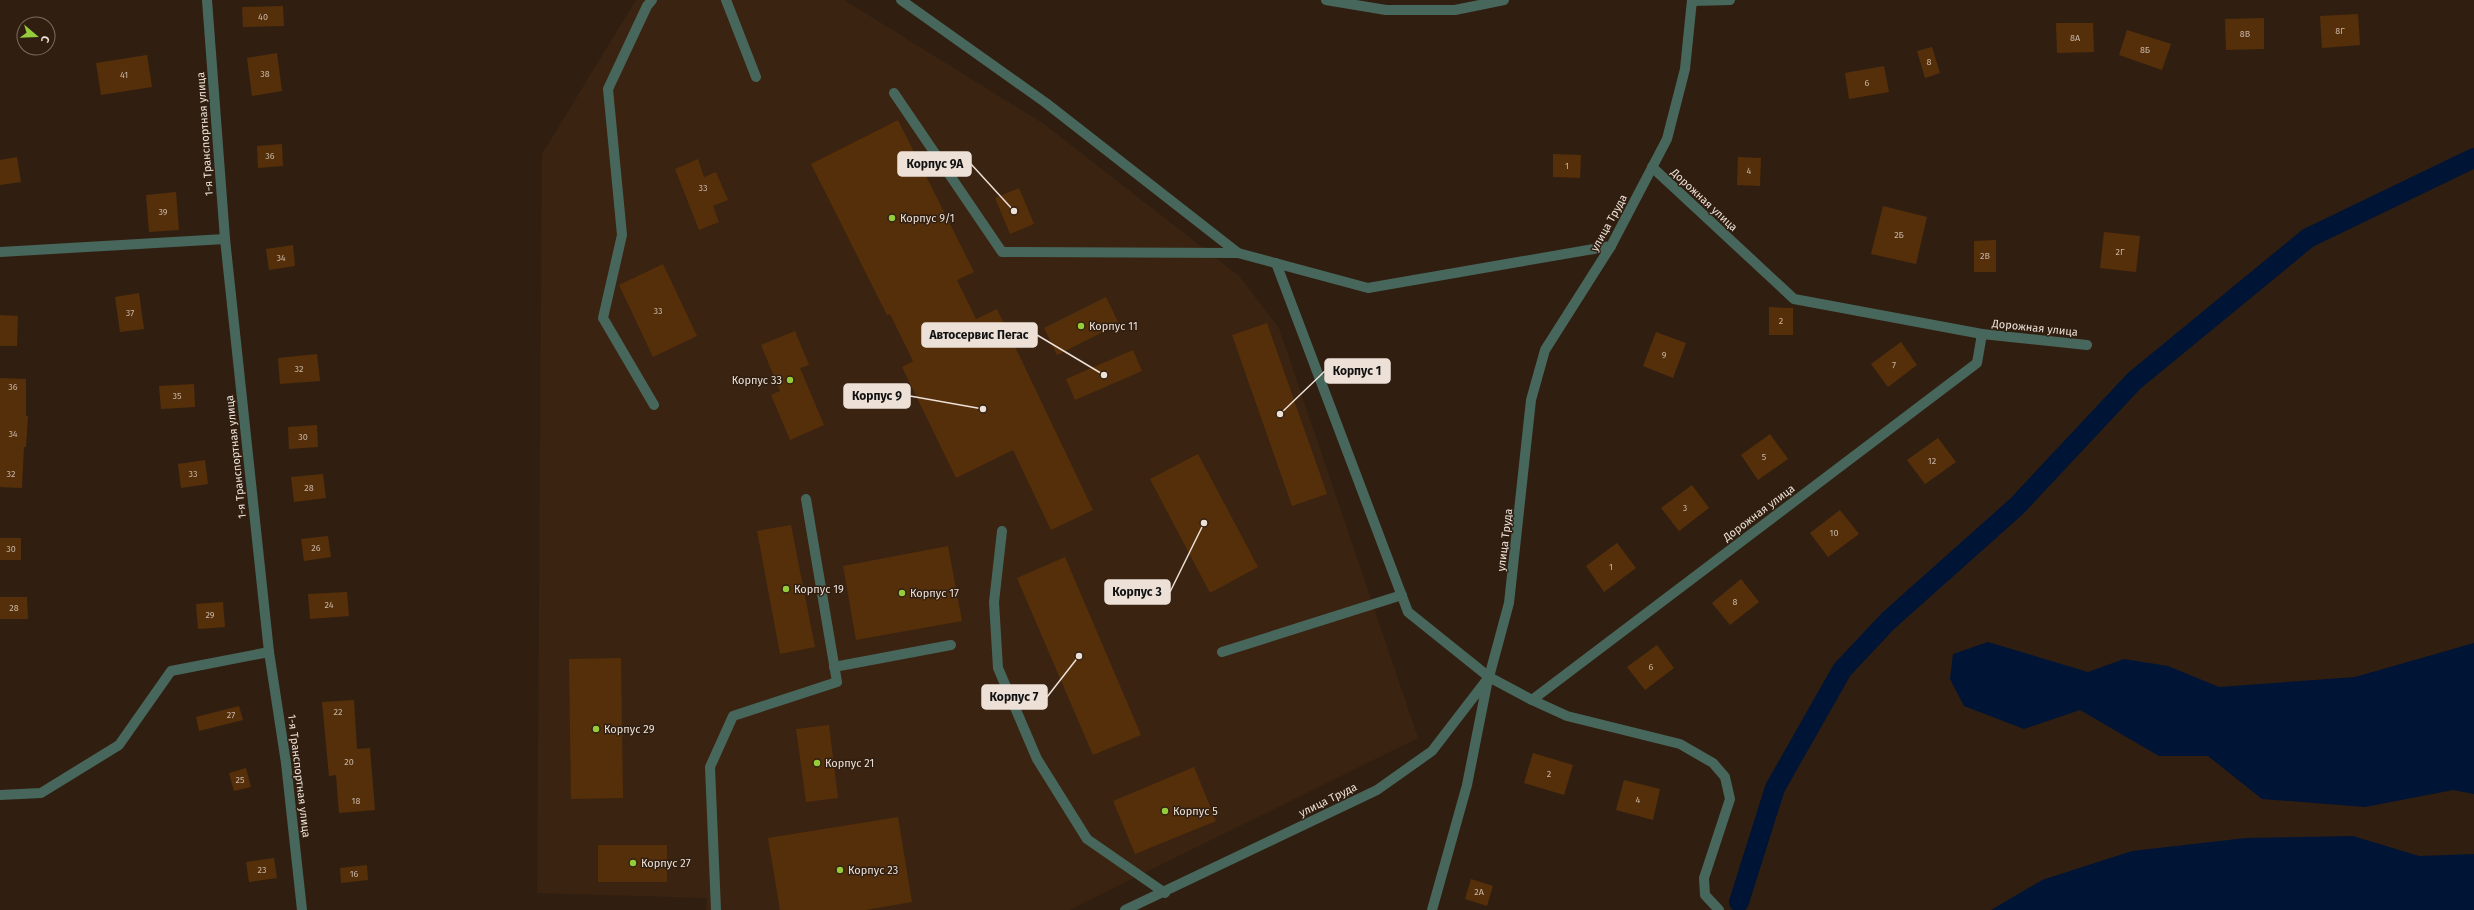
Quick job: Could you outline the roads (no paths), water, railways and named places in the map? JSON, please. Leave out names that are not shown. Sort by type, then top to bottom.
[{"type":"street","name":"1-я Транспортная улица","points":[[207,0],[225,240],[269,652],[286,763],[302,910]]},
{"type":"street","points":[[652,0],[647,6],[608,89],[622,235],[603,318],[654,405]]},
{"type":"street","points":[[726,0],[756,77]]},
{"type":"street","points":[[900,0],[1046,103],[1238,253]]},
{"type":"street","points":[[1326,0],[1386,10],[1504,0]]},
{"type":"street","points":[[1692,0],[1730,0]]},
{"type":"street","name":"улица Труда","points":[[1125,910],[1377,790],[1432,751],[1489,677],[1509,603],[1531,400],[1545,350],[1611,246],[1667,138],[1685,69],[1692,0]]},
{"type":"street","points":[[894,93],[1002,252],[1238,253],[1368,288],[1611,246]]},
{"type":"street","name":"Дорожная улица","points":[[1652,168],[1794,299],[1982,334],[2087,345]]},
{"type":"street","points":[[0,252],[225,240]]},
{"type":"street","points":[[1276,263],[1408,612],[1489,677],[1532,700],[1566,716],[1680,744],[1713,763],[1725,776],[1730,799],[1704,878],[1705,895],[1719,910]]},
{"type":"street","name":"Дорожная улица","points":[[1532,700],[1977,363],[1982,334]]},
{"type":"street","points":[[716,910],[710,767],[733,716],[837,682],[806,499]]},
{"type":"street","points":[[1002,531],[994,602],[998,668],[1037,759],[1088,839],[1165,892]]},
{"type":"street","points":[[1222,652],[1402,595]]},
{"type":"street","points":[[834,667],[951,645]]},
{"type":"street","points":[[0,795],[41,792],[119,745],[171,671],[269,652]]},
{"type":"street","points":[[1432,910],[1467,785],[1489,677]]},
{"type":"water","points":[[1988,642],[2088,672],[2124,659],[2168,666],[2219,687],[2355,677],[2474,643],[2474,794],[2453,790],[2365,807],[2262,799],[2208,756],[2159,756],[2080,710],[2024,729],[1964,706],[1950,679],[1953,654]]},
{"type":"water","points":[[2353,836],[2419,856],[2474,854],[2474,910],[1991,910],[2042,880],[2132,851],[2246,838]]},
{"type":"waterway","points":[[1739,902],[1775,788],[1842,670],[1888,621],[2017,506],[2134,381],[2308,238],[2474,158]]},
{"type":"place","name":"Корпус 9А","points":[[1014,211]]},
{"type":"place","name":"Корпус 9/1","points":[[892,218]]},
{"type":"place","name":"Корпус 11","points":[[1081,326]]},
{"type":"place","name":"Автосервис Пегас","points":[[1104,375]]},
{"type":"place","name":"Корпус 33","points":[[790,380]]},
{"type":"place","name":"Корпус 9","points":[[983,409]]},
{"type":"place","name":"Корпус 1","points":[[1280,414]]},
{"type":"place","name":"Корпус 3","points":[[1204,523]]},
{"type":"place","name":"Корпус 19","points":[[786,589]]},
{"type":"place","name":"Корпус 17","points":[[902,593]]},
{"type":"place","name":"Корпус 7","points":[[1079,656]]},
{"type":"place","name":"Корпус 29","points":[[596,729]]},
{"type":"place","name":"Корпус 21","points":[[817,763]]},
{"type":"place","name":"Корпус 5","points":[[1165,811]]},
{"type":"place","name":"Корпус 27","points":[[633,863]]},
{"type":"place","name":"Корпус 23","points":[[840,870]]}]
